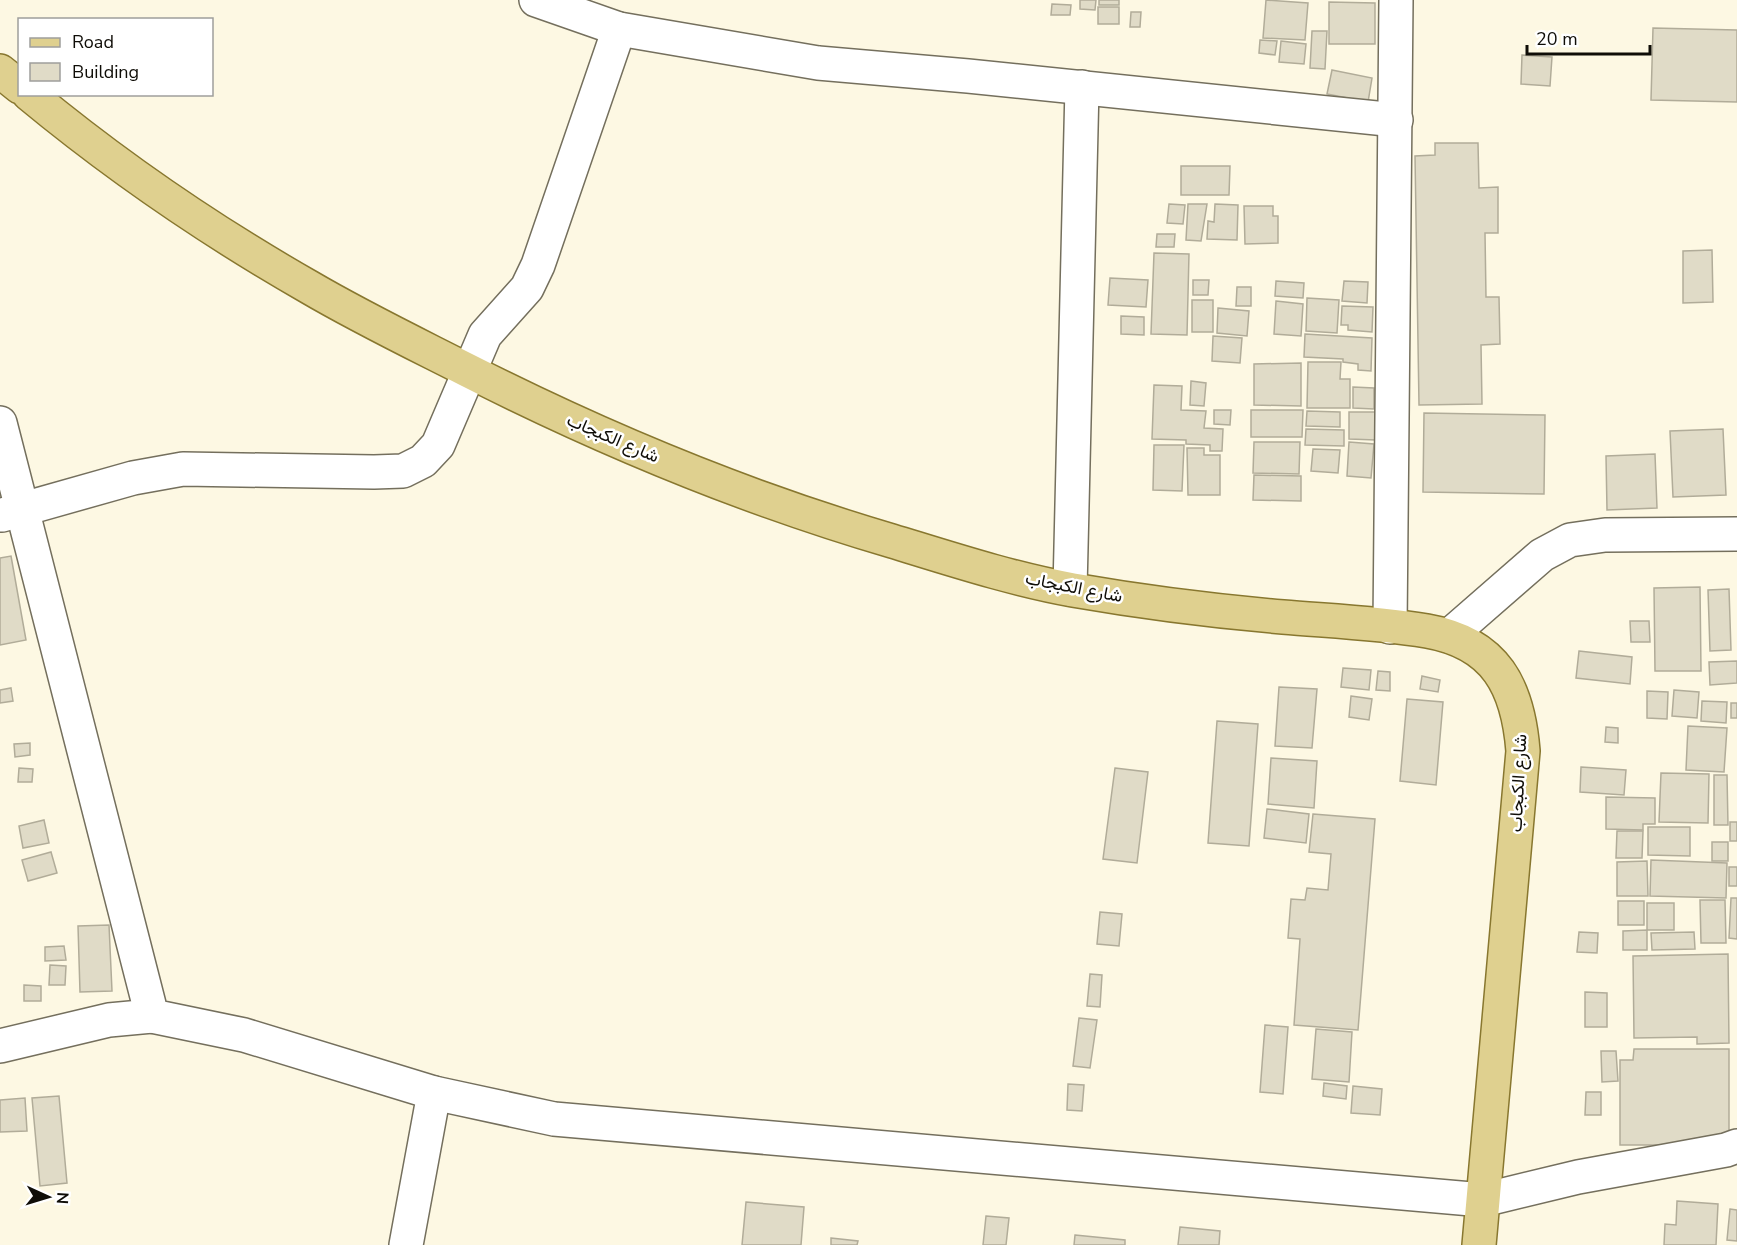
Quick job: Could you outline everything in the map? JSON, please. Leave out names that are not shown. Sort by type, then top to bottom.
[{"type":"main road","points":[[0,71],[18,85]]},
{"type":"main road","name":"شارع الكبجاب","points":[[31,96],[62,122],[144,183],[306,286],[508,392],[636,449],[771,502],[920,550],[1070,589],[1264,615],[1390,627],[1449,636],[1474,647],[1495,664],[1508,683],[1518,708],[1523,751],[1479,1245]]},
{"type":"street","points":[[536,0],[619,29],[818,63],[1082,87],[1396,120]]},
{"type":"street","points":[[1390,627],[1396,0]]},
{"type":"street","points":[[11,512],[133,478],[183,470],[403,471],[423,461],[438,445],[485,335],[527,288],[538,265],[619,29]]},
{"type":"street","points":[[1070,589],[1082,87]]},
{"type":"street","points":[[0,423],[11,512],[152,1016]]},
{"type":"street","points":[[1449,636],[1542,555],[1570,540],[1605,535],[1737,534]]},
{"type":"street","points":[[0,1046],[109,1020],[152,1016],[244,1035],[434,1093],[554,1119],[1483,1200],[1578,1177],[1737,1146]]},
{"type":"street","points":[[406,1245],[434,1093]]},
{"type":"building","points":[[1080,0],[1096,0],[1095,10],[1080,9]]},
{"type":"building","points":[[1099,0],[1119,0],[1119,5],[1099,5]]},
{"type":"building","points":[[1266,0],[1308,3],[1305,40],[1263,38]]},
{"type":"building","points":[[1329,2],[1375,3],[1375,44],[1329,44]]},
{"type":"building","points":[[1052,4],[1071,5],[1070,15],[1051,15]]},
{"type":"building","points":[[1098,7],[1119,7],[1119,24],[1098,24]]},
{"type":"building","points":[[1131,12],[1141,12],[1140,27],[1130,27]]},
{"type":"building","points":[[1653,28],[1737,30],[1737,102],[1651,100]]},
{"type":"building","points":[[1312,31],[1327,31],[1325,69],[1310,68]]},
{"type":"building","points":[[1260,40],[1277,41],[1275,55],[1259,53]]},
{"type":"building","points":[[1281,41],[1306,44],[1304,64],[1279,62]]},
{"type":"building","points":[[1522,55],[1552,57],[1550,86],[1521,84]]},
{"type":"building","points":[[1332,70],[1372,78],[1368,102],[1327,94]]},
{"type":"building","points":[[1435,143],[1478,143],[1479,188],[1498,187],[1498,233],[1485,233],[1486,297],[1499,297],[1500,344],[1481,345],[1482,404],[1419,405],[1415,156],[1435,155]]},
{"type":"building","points":[[1181,166],[1230,166],[1229,195],[1181,195]]},
{"type":"building","points":[[1169,204],[1185,205],[1183,224],[1167,223]]},
{"type":"building","points":[[1188,204],[1207,204],[1201,241],[1186,240]]},
{"type":"building","points":[[1215,204],[1238,205],[1237,240],[1207,239],[1208,221],[1214,222]]},
{"type":"building","points":[[1244,206],[1273,206],[1273,216],[1278,216],[1278,243],[1245,244]]},
{"type":"building","points":[[1157,234],[1175,234],[1174,247],[1156,247]]},
{"type":"building","points":[[1712,250],[1713,302],[1683,303],[1683,251]]},
{"type":"building","points":[[1154,253],[1189,254],[1187,335],[1151,334]]},
{"type":"building","points":[[1110,278],[1148,280],[1146,307],[1108,305]]},
{"type":"building","points":[[1193,280],[1209,280],[1208,295],[1193,295]]},
{"type":"building","points":[[1276,281],[1304,283],[1303,298],[1275,296]]},
{"type":"building","points":[[1344,281],[1368,282],[1367,303],[1342,301]]},
{"type":"building","points":[[1237,287],[1251,287],[1251,306],[1236,306]]},
{"type":"building","points":[[1307,298],[1339,300],[1337,333],[1306,331]]},
{"type":"building","points":[[1192,300],[1213,300],[1213,332],[1192,332]]},
{"type":"building","points":[[1276,301],[1303,304],[1301,336],[1274,334]]},
{"type":"building","points":[[1342,306],[1373,307],[1372,332],[1348,330],[1348,325],[1341,325]]},
{"type":"building","points":[[1218,308],[1249,311],[1247,336],[1217,333]]},
{"type":"building","points":[[1121,316],[1144,317],[1144,335],[1121,334]]},
{"type":"building","points":[[1305,334],[1372,338],[1371,371],[1358,370],[1358,364],[1343,362],[1343,359],[1304,357]]},
{"type":"building","points":[[1213,336],[1242,338],[1240,363],[1212,361]]},
{"type":"building","points":[[1308,362],[1341,362],[1340,379],[1350,379],[1350,408],[1307,408]]},
{"type":"building","points":[[1301,363],[1301,406],[1254,405],[1254,364]]},
{"type":"building","points":[[1191,381],[1206,383],[1204,406],[1190,405]]},
{"type":"building","points":[[1154,385],[1182,386],[1181,410],[1206,411],[1204,428],[1223,429],[1222,451],[1210,451],[1210,445],[1186,444],[1186,440],[1152,439]]},
{"type":"building","points":[[1353,387],[1374,388],[1374,409],[1353,408]]},
{"type":"building","points":[[1214,410],[1231,410],[1230,425],[1214,424]]},
{"type":"building","points":[[1251,410],[1303,410],[1302,437],[1251,437]]},
{"type":"building","points":[[1307,411],[1340,412],[1340,427],[1306,426]]},
{"type":"building","points":[[1349,412],[1377,412],[1376,440],[1349,439]]},
{"type":"building","points":[[1424,413],[1545,415],[1544,494],[1423,492]]},
{"type":"building","points":[[1306,429],[1344,430],[1344,446],[1305,445]]},
{"type":"building","points":[[1723,429],[1726,495],[1673,497],[1670,431]]},
{"type":"building","points":[[1254,442],[1300,442],[1299,474],[1253,473]]},
{"type":"building","points":[[1349,442],[1374,444],[1371,478],[1347,476]]},
{"type":"building","points":[[1154,445],[1184,445],[1182,491],[1153,490]]},
{"type":"building","points":[[1187,448],[1204,448],[1204,455],[1220,455],[1220,495],[1188,495]]},
{"type":"building","points":[[1313,449],[1340,450],[1338,473],[1311,471]]},
{"type":"building","points":[[1655,454],[1657,508],[1607,510],[1606,456]]},
{"type":"building","points":[[1254,475],[1301,476],[1301,501],[1253,500]]},
{"type":"building","points":[[11,556],[26,640],[0,645],[0,558]]},
{"type":"building","points":[[1700,587],[1701,671],[1655,671],[1654,588]]},
{"type":"building","points":[[1729,589],[1731,650],[1710,651],[1708,590]]},
{"type":"building","points":[[1630,621],[1649,621],[1650,642],[1631,642]]},
{"type":"building","points":[[1579,651],[1632,657],[1630,684],[1576,678]]},
{"type":"building","points":[[1737,661],[1737,683],[1710,685],[1709,662]]},
{"type":"building","points":[[1343,668],[1371,670],[1369,690],[1341,687]]},
{"type":"building","points":[[1378,671],[1390,672],[1390,691],[1376,690]]},
{"type":"building","points":[[1422,676],[1440,680],[1438,692],[1420,689]]},
{"type":"building","points":[[1279,687],[1317,689],[1312,748],[1275,746]]},
{"type":"building","points":[[11,688],[13,701],[0,703],[0,690]]},
{"type":"building","points":[[1674,690],[1699,692],[1697,718],[1672,716]]},
{"type":"building","points":[[1647,691],[1668,692],[1667,719],[1647,718]]},
{"type":"building","points":[[1351,696],[1372,699],[1369,720],[1349,717]]},
{"type":"building","points":[[1407,699],[1443,702],[1436,785],[1400,781]]},
{"type":"building","points":[[1702,701],[1727,702],[1726,723],[1701,721]]},
{"type":"building","points":[[1731,703],[1737,703],[1737,718],[1731,718]]},
{"type":"building","points":[[1217,721],[1258,724],[1249,846],[1208,843]]},
{"type":"building","points":[[1688,726],[1727,728],[1724,772],[1686,770]]},
{"type":"building","points":[[1606,727],[1618,728],[1618,743],[1605,742]]},
{"type":"building","points":[[30,743],[30,755],[15,757],[14,744]]},
{"type":"building","points":[[1271,758],[1317,761],[1314,808],[1268,804]]},
{"type":"building","points":[[1581,767],[1626,770],[1624,795],[1580,792]]},
{"type":"building","points":[[19,768],[33,769],[32,782],[18,782]]},
{"type":"building","points":[[1115,768],[1148,772],[1137,863],[1103,859]]},
{"type":"building","points":[[1661,773],[1709,774],[1708,823],[1659,822]]},
{"type":"building","points":[[1714,775],[1727,775],[1728,825],[1714,825]]},
{"type":"building","points":[[1606,797],[1655,798],[1655,824],[1643,824],[1643,830],[1606,829]]},
{"type":"building","points":[[1267,809],[1309,814],[1306,843],[1264,838]]},
{"type":"building","points":[[1313,814],[1375,819],[1358,1030],[1294,1025],[1300,939],[1288,938],[1291,899],[1305,900],[1307,888],[1328,890],[1331,854],[1309,852]]},
{"type":"building","points":[[44,820],[49,843],[23,848],[19,826]]},
{"type":"building","points":[[1730,822],[1737,822],[1737,841],[1730,841]]},
{"type":"building","points":[[1648,827],[1690,827],[1690,856],[1648,855]]},
{"type":"building","points":[[1617,831],[1643,831],[1642,858],[1616,858]]},
{"type":"building","points":[[1712,842],[1728,842],[1728,861],[1712,861]]},
{"type":"building","points":[[51,852],[57,873],[28,881],[22,860]]},
{"type":"building","points":[[1651,860],[1727,863],[1726,898],[1650,896]]},
{"type":"building","points":[[1647,861],[1648,896],[1617,896],[1617,862]]},
{"type":"building","points":[[1729,867],[1737,867],[1737,886],[1729,886]]},
{"type":"building","points":[[1731,898],[1737,898],[1737,939],[1729,938]]},
{"type":"building","points":[[1700,900],[1725,900],[1726,943],[1701,943]]},
{"type":"building","points":[[1618,901],[1644,901],[1644,925],[1618,925]]},
{"type":"building","points":[[1647,903],[1674,903],[1674,930],[1647,930]]},
{"type":"building","points":[[1100,912],[1122,914],[1119,946],[1097,944]]},
{"type":"building","points":[[109,925],[112,991],[80,992],[78,926]]},
{"type":"building","points":[[1647,930],[1647,950],[1623,950],[1623,931]]},
{"type":"building","points":[[1579,932],[1598,933],[1597,953],[1577,952]]},
{"type":"building","points":[[1694,932],[1695,949],[1652,950],[1651,933]]},
{"type":"building","points":[[64,946],[66,960],[45,961],[45,947]]},
{"type":"building","points":[[1728,954],[1729,1043],[1697,1044],[1697,1037],[1634,1038],[1633,956]]},
{"type":"building","points":[[50,965],[66,966],[65,985],[49,985]]},
{"type":"building","points":[[1090,974],[1102,975],[1100,1007],[1087,1006]]},
{"type":"building","points":[[24,985],[41,986],[41,1001],[24,1001]]},
{"type":"building","points":[[1585,992],[1607,993],[1607,1027],[1585,1027]]},
{"type":"building","points":[[1079,1018],[1097,1020],[1090,1068],[1073,1066]]},
{"type":"building","points":[[1265,1025],[1288,1027],[1283,1094],[1260,1092]]},
{"type":"building","points":[[1316,1029],[1352,1032],[1349,1082],[1312,1079]]},
{"type":"building","points":[[1634,1049],[1729,1049],[1729,1145],[1620,1145],[1620,1060],[1633,1060]]},
{"type":"building","points":[[1601,1051],[1616,1051],[1618,1081],[1602,1082]]},
{"type":"building","points":[[1324,1083],[1347,1086],[1346,1099],[1323,1096]]},
{"type":"building","points":[[1068,1084],[1084,1085],[1082,1111],[1067,1110]]},
{"type":"building","points":[[1353,1086],[1382,1089],[1380,1115],[1351,1113]]},
{"type":"building","points":[[1586,1092],[1601,1092],[1601,1115],[1585,1115]]},
{"type":"building","points":[[59,1096],[67,1183],[40,1186],[32,1098]]},
{"type":"building","points":[[25,1098],[27,1131],[0,1132],[0,1100]]},
{"type":"building","points":[[1677,1201],[1718,1204],[1716,1245],[1664,1245],[1665,1224],[1676,1225]]},
{"type":"building","points":[[746,1202],[804,1207],[801,1245],[742,1245]]},
{"type":"building","points":[[1730,1209],[1737,1210],[1737,1241],[1727,1240]]},
{"type":"building","points":[[986,1216],[1009,1218],[1006,1245],[983,1245]]},
{"type":"building","points":[[1180,1227],[1220,1231],[1219,1245],[1178,1245]]},
{"type":"building","points":[[1075,1235],[1125,1240],[1125,1245],[1074,1245]]},
{"type":"building","points":[[831,1238],[858,1241],[857,1245],[831,1245]]}]
